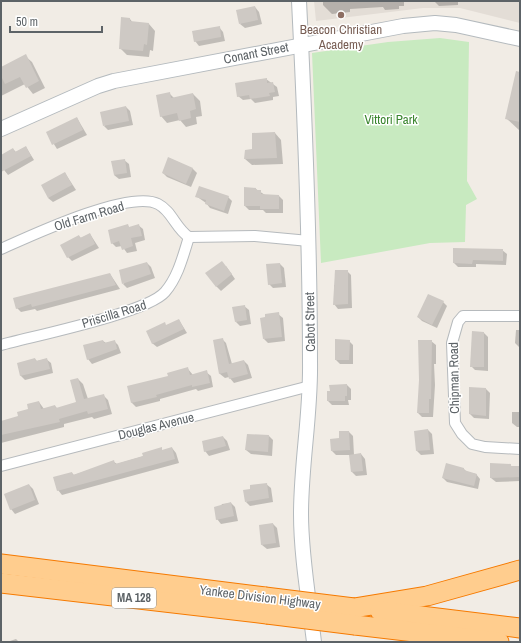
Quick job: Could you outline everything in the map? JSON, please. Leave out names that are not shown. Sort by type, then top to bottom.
[{"type":"highway","name":"Yankee Division Highway","points":[[1,564],[266,606]]},
{"type":"highway","points":[[354,616],[520,570]]},
{"type":"highway","name":"Yankee Division Highway","points":[[1,583],[266,606],[354,616],[520,628]]},
{"type":"highway","name":"Yankee Division Highway","points":[[354,616],[499,642]]},
{"type":"highway","points":[[354,616],[405,642]]},
{"type":"main road","name":"Cabot Street","points":[[299,1],[309,240],[310,386],[301,513],[303,551],[314,642]]},
{"type":"main road","name":"Conant Street","points":[[1,129],[91,89],[114,81],[403,26],[435,23],[456,25],[520,39]]},
{"type":"street","name":"Old Farm Road","points":[[1,249],[32,234],[88,214],[120,204],[147,201],[157,204],[165,209],[181,232],[189,237]]},
{"type":"street","points":[[189,237],[255,236],[309,240]]},
{"type":"street","name":"Priscilla Road","points":[[1,345],[126,312],[158,299],[174,279],[189,237]]},
{"type":"street","name":"Chipman Road","points":[[520,316],[463,316],[458,322],[452,342],[455,423],[462,434],[472,444],[485,447],[520,448]]},
{"type":"street","name":"Douglas Avenue","points":[[1,466],[310,386]]},
{"type":"shaded area","name":"Beacon Christian Academy","points":[[314,1],[520,1],[520,23],[460,8],[423,8],[316,21]]},
{"type":"green space","name":"Vittori Park","points":[[440,38],[469,42],[467,181],[477,199],[466,205],[465,242],[430,243],[321,263],[312,53],[388,42]]},
{"type":"building","points":[[255,6],[258,20],[239,24],[236,10]]},
{"type":"building","points":[[121,17],[130,18],[130,21],[149,23],[147,45],[144,44],[143,51],[119,49]]},
{"type":"building","points":[[220,26],[221,37],[194,42],[192,31]]},
{"type":"building","points":[[26,54],[39,81],[26,88],[20,77],[5,84],[1,76],[1,67]]},
{"type":"building","points":[[516,71],[520,72],[520,122],[505,119]]},
{"type":"building","points":[[267,78],[267,83],[273,82],[275,92],[269,93],[270,96],[250,99],[249,95],[237,97],[235,83]]},
{"type":"building","points":[[170,92],[171,98],[193,93],[196,109],[190,111],[191,118],[179,121],[177,113],[160,117],[156,95]]},
{"type":"building","points":[[126,106],[129,121],[103,126],[100,112]]},
{"type":"building","points":[[77,117],[83,130],[52,145],[46,132]]},
{"type":"building","points":[[275,132],[277,158],[244,159],[245,150],[252,149],[252,133]]},
{"type":"building","points":[[26,146],[31,156],[1,172],[1,155],[13,148],[15,152]]},
{"type":"building","points":[[168,157],[193,168],[186,184],[162,173]]},
{"type":"building","points":[[125,159],[127,173],[114,175],[111,161]]},
{"type":"building","points":[[65,172],[72,185],[48,198],[41,185]]},
{"type":"building","points":[[199,186],[229,196],[224,211],[205,204],[206,200],[195,197]]},
{"type":"building","points":[[244,187],[261,190],[261,194],[279,195],[279,209],[260,209],[260,206],[244,206]]},
{"type":"building","points":[[128,224],[129,227],[139,224],[142,236],[131,238],[133,246],[122,250],[119,241],[111,244],[108,230]]},
{"type":"building","points":[[90,233],[95,244],[67,258],[60,245],[79,235],[80,238]]},
{"type":"building","points":[[453,248],[503,249],[503,261],[473,260],[472,264],[453,263]]},
{"type":"building","points":[[222,261],[232,274],[216,287],[205,273]]},
{"type":"building","points":[[147,262],[151,274],[122,284],[119,270]]},
{"type":"building","points":[[280,263],[282,283],[268,285],[266,264]]},
{"type":"building","points":[[335,270],[348,270],[348,304],[333,305]]},
{"type":"building","points":[[110,273],[116,285],[32,307],[31,304],[16,309],[13,298]]},
{"type":"building","points":[[428,294],[444,301],[432,325],[417,317]]},
{"type":"building","points":[[245,305],[247,320],[235,322],[232,307]]},
{"type":"building","points":[[279,312],[282,337],[263,339],[260,318],[265,317],[265,314]]},
{"type":"building","points":[[179,319],[184,329],[152,344],[146,331],[165,322],[166,325]]},
{"type":"building","points":[[472,331],[484,332],[484,367],[470,367]]},
{"type":"building","points":[[223,338],[229,364],[244,360],[248,374],[229,379],[227,372],[219,374],[213,340]]},
{"type":"building","points":[[335,339],[350,340],[349,360],[335,360]]},
{"type":"building","points":[[103,340],[104,343],[115,340],[117,349],[87,360],[83,345]]},
{"type":"building","points":[[418,340],[432,340],[431,399],[429,399],[429,413],[417,413],[419,380]]},
{"type":"building","points":[[35,358],[36,361],[47,358],[50,369],[20,376],[17,363]]},
{"type":"building","points":[[188,367],[190,375],[207,370],[210,383],[192,387],[192,385],[156,395],[157,397],[131,403],[127,386],[168,376],[167,373]]},
{"type":"building","points":[[78,378],[84,399],[104,394],[108,409],[88,414],[87,411],[59,419],[60,422],[1,435],[1,421],[18,416],[17,412],[28,409],[27,404],[39,401],[41,409],[55,405],[56,408],[76,402],[70,380]]},
{"type":"building","points":[[347,384],[347,396],[345,396],[345,401],[327,401],[327,391],[330,391],[329,385]]},
{"type":"building","points":[[469,387],[486,388],[486,416],[469,414]]},
{"type":"building","points":[[428,429],[430,450],[416,451],[414,431]]},
{"type":"building","points":[[339,431],[349,431],[350,450],[331,451],[330,439],[339,438]]},
{"type":"building","points":[[247,434],[269,435],[268,452],[245,450]]},
{"type":"building","points":[[223,436],[226,446],[204,452],[202,441]]},
{"type":"building","points":[[162,447],[162,450],[172,447],[175,459],[57,491],[53,477],[72,472],[73,475],[114,460],[115,464],[143,456],[142,453]]},
{"type":"building","points":[[361,453],[363,471],[351,472],[349,455]]},
{"type":"building","points":[[446,463],[464,468],[464,470],[477,474],[474,486],[442,478]]},
{"type":"building","points":[[490,463],[520,466],[520,477],[490,478]]},
{"type":"building","points":[[267,483],[269,498],[245,502],[243,490],[250,489],[250,485]]},
{"type":"building","points":[[29,484],[35,500],[10,510],[4,494]]},
{"type":"building","points":[[231,502],[234,516],[216,520],[214,507]]},
{"type":"building","points":[[273,523],[276,543],[261,545],[259,525]]},
{"type":"place","name":"Beacon Christian Academy","points":[[341,15]]}]
